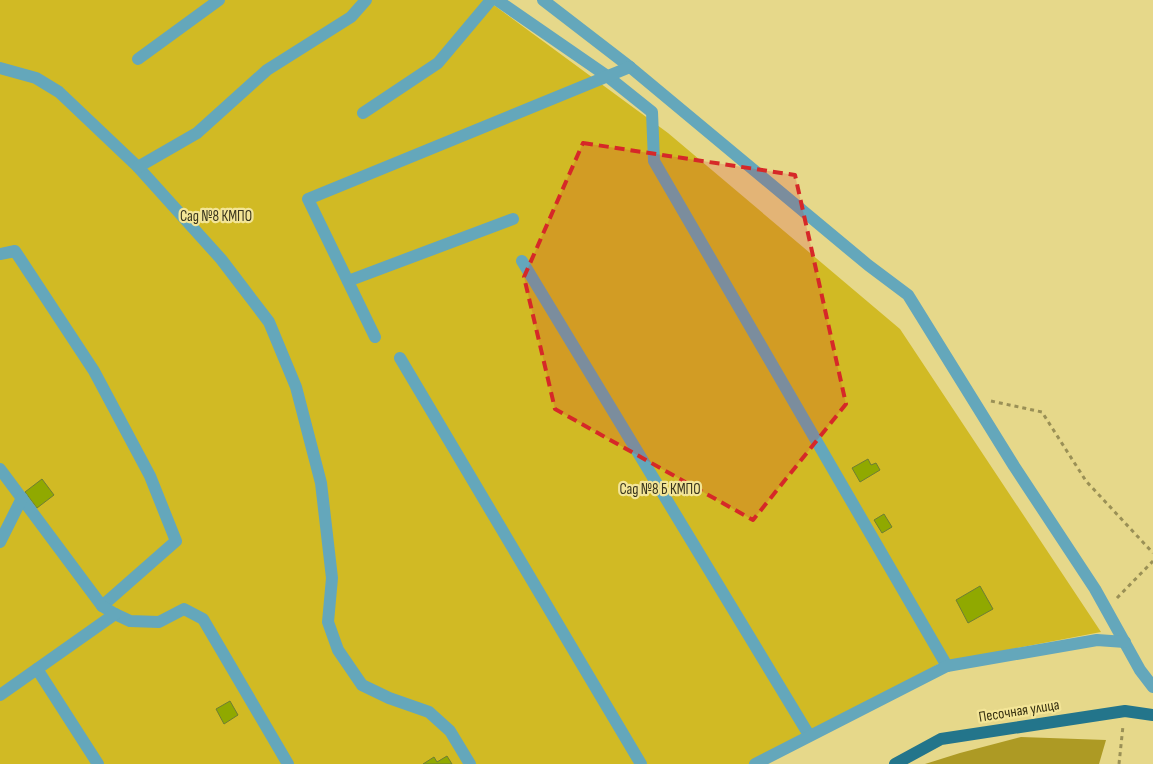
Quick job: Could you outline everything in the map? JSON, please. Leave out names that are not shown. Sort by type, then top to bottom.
[{"type":"main road","name":"Песочная улица","points":[[895,764],[941,739],[1125,711],[1153,715]]},
{"type":"lane","points":[[138,59],[219,0]]},
{"type":"lane","points":[[138,167],[196,133],[267,70],[351,17],[366,0]]},
{"type":"lane","points":[[363,113],[438,63],[491,0]]},
{"type":"lane","points":[[497,0],[606,76],[652,112],[654,161],[947,666]]},
{"type":"lane","points":[[543,0],[630,66],[868,265],[908,296],[1014,466],[1095,588],[1140,670],[1153,687]]},
{"type":"lane","points":[[375,337],[308,200],[630,66]]},
{"type":"lane","points":[[0,68],[36,78],[60,92],[138,167],[221,259],[269,322],[296,388],[321,483],[332,578],[328,622],[338,650],[362,685],[389,698],[430,712],[450,731],[470,764]]},
{"type":"lane","points":[[348,281],[513,219]]},
{"type":"lane","points":[[0,254],[15,251],[94,371],[150,476],[176,542],[102,606]]},
{"type":"lane","points":[[522,261],[809,735]]},
{"type":"lane","points":[[400,358],[640,764]]},
{"type":"lane","points":[[0,468],[102,606],[130,621],[159,622],[184,609],[203,619],[288,764]]},
{"type":"lane","points":[[0,542],[22,498]]},
{"type":"lane","points":[[0,695],[115,614]]},
{"type":"lane","points":[[755,764],[947,666],[1097,640],[1125,642]]},
{"type":"lane","points":[[37,669],[98,764]]},
{"type":"path","points":[[970,396],[1042,412],[1086,481],[1153,553]]},
{"type":"path","points":[[1106,609],[1153,561]]},
{"type":"path","points":[[1119,764],[1125,711]]},
{"type":"highlighted area","points":[[583,143],[795,175],[846,404],[753,520],[555,409],[524,277]]},
{"type":"green space","name":"Сад №8 Б КМПО","points":[[0,0],[487,0],[668,133],[900,329],[1101,632],[940,663],[765,764],[0,764]]},
{"type":"shaded area","points":[[1021,737],[1106,740],[1099,764],[925,764],[960,753]]},
{"type":"building","points":[[868,459],[871,465],[876,463],[880,470],[860,482],[852,468]]},
{"type":"building","points":[[42,479],[54,495],[37,508],[25,492]]},
{"type":"building","points":[[884,514],[892,527],[882,533],[874,520]]},
{"type":"building","points":[[980,586],[993,609],[968,623],[956,600]]},
{"type":"building","points":[[230,701],[238,715],[224,724],[216,709]]},
{"type":"building","points":[[447,756],[452,764],[423,764],[434,757],[437,762]]},
{"type":"park label","name":"Сад №8 КМПО","points":[[216,216]]}]
